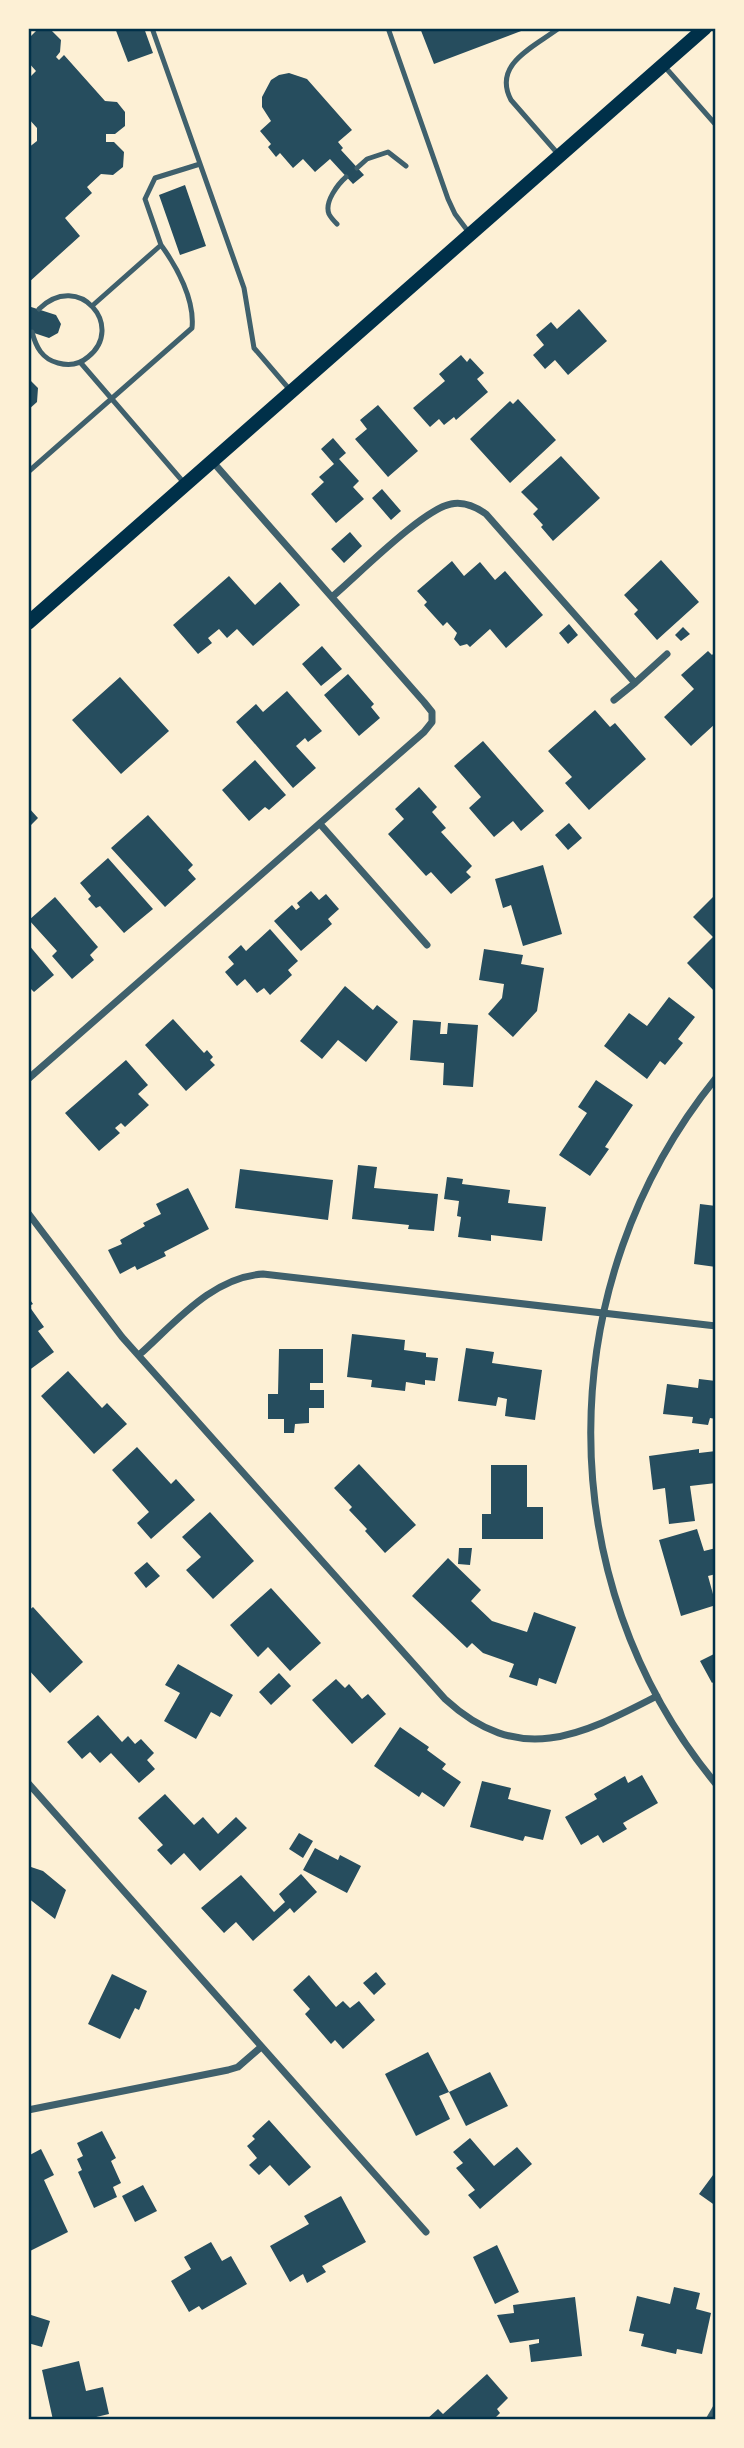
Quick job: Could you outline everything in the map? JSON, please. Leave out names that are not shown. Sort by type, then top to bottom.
[{"type":"main road","points":[[28,623],[705,28]]},
{"type":"street","points":[[28,1079],[320,824],[432,722],[433,717],[424,702],[212,461]]},
{"type":"street","points":[[332,597],[428,513],[449,504],[471,506],[486,514],[635,683]]},
{"type":"street","points":[[614,700],[667,654]]},
{"type":"street","points":[[320,824],[427,945]]},
{"type":"street","points":[[716,1078],[687,1119],[648,1189],[616,1267],[603,1313],[590,1408],[594,1498],[603,1552],[615,1599],[657,1696],[686,1746],[716,1784]]},
{"type":"street","points":[[28,1213],[110,1322],[446,1699],[469,1719],[498,1734],[540,1739],[586,1731],[657,1696]]},
{"type":"street","points":[[139,1355],[211,1293],[235,1279],[250,1275],[277,1275],[716,1326]]},
{"type":"street","points":[[28,1783],[426,2232]]},
{"type":"street","points":[[28,2110],[228,2070],[238,2067],[261,2047]]},
{"type":"street","points":[[709,2420],[716,2408]]},
{"type":"lane","points":[[152,28],[244,288],[254,348],[291,392]]},
{"type":"lane","points":[[388,28],[448,199],[470,234]]},
{"type":"lane","points":[[559,28],[512,64],[505,78],[511,100],[559,155]]},
{"type":"lane","points":[[663,64],[716,125]]},
{"type":"lane","points":[[357,168],[367,159],[388,152],[406,166]]},
{"type":"lane","points":[[28,472],[191,328],[193,314],[174,263],[160,245],[145,199],[155,178],[200,164]]},
{"type":"lane","points":[[337,224],[328,213],[328,208],[337,185],[346,177]]},
{"type":"lane","points":[[92,306],[160,245]]},
{"type":"lane","points":[[32,332],[41,353],[61,364],[80,362],[93,353],[102,333],[101,321],[92,306],[80,297],[69,295],[47,301],[39,309]]},
{"type":"lane","points":[[80,362],[185,484]]},
{"type":"building","points":[[115,28],[144,28],[153,53],[128,62]]},
{"type":"building","points":[[420,28],[529,28],[434,64]]},
{"type":"building","points":[[37,30],[51,30],[61,40],[60,52],[56,57],[59,60],[64,55],[105,101],[117,102],[125,112],[125,126],[115,134],[106,134],[106,142],[114,142],[124,152],[123,167],[113,175],[101,174],[87,187],[92,193],[65,218],[80,236],[28,283],[28,148],[37,141],[37,128],[28,118],[28,72],[31,76],[36,71],[28,62],[29,38]]},
{"type":"building","points":[[289,73],[307,79],[352,130],[338,142],[343,148],[341,150],[364,175],[353,184],[330,159],[315,172],[303,159],[293,168],[280,153],[276,157],[268,147],[271,144],[260,131],[271,121],[262,107],[262,97],[271,80]]},
{"type":"building","points":[[185,185],[206,246],[180,255],[159,195]]},
{"type":"building","points":[[28,306],[56,315],[61,324],[58,333],[49,338],[28,331]]},
{"type":"building","points":[[579,309],[607,341],[568,375],[555,360],[545,369],[533,355],[544,345],[536,335],[551,322],[557,329]]},
{"type":"building","points":[[461,355],[467,362],[470,358],[484,373],[477,379],[488,392],[456,420],[454,417],[444,425],[439,419],[430,427],[413,408],[445,381],[439,374]]},
{"type":"building","points":[[28,378],[38,388],[37,402],[28,410]]},
{"type":"building","points":[[518,399],[556,440],[510,483],[470,439],[510,401],[513,404]]},
{"type":"building","points":[[378,405],[418,451],[388,477],[355,439],[367,429],[360,420]]},
{"type":"building","points":[[333,438],[346,453],[339,459],[359,481],[353,487],[364,499],[336,523],[311,494],[324,482],[319,477],[334,464],[321,449]]},
{"type":"building","points":[[561,456],[600,498],[553,541],[533,514],[538,509],[521,492]]},
{"type":"building","points":[[382,489],[401,511],[391,520],[372,498]]},
{"type":"building","points":[[350,532],[362,546],[344,563],[331,549]]},
{"type":"building","points":[[661,560],[699,602],[657,640],[634,614],[638,610],[624,595]]},
{"type":"building","points":[[452,561],[464,576],[480,562],[495,580],[505,571],[543,615],[506,648],[490,629],[470,647],[467,644],[460,646],[454,639],[457,633],[447,622],[443,626],[424,605],[427,602],[417,591]]},
{"type":"building","points":[[229,576],[255,605],[280,582],[300,605],[253,646],[237,629],[227,638],[219,629],[208,638],[212,643],[198,654],[173,625]]},
{"type":"building","points":[[569,624],[578,635],[568,644],[559,633]]},
{"type":"building","points":[[683,627],[690,634],[681,641],[675,635]]},
{"type":"building","points":[[322,646],[342,669],[321,686],[302,664]]},
{"type":"building","points":[[708,651],[712,655],[716,651],[716,723],[691,746],[664,717],[694,689],[681,675]]},
{"type":"building","points":[[348,674],[374,704],[371,707],[380,718],[359,736],[324,695]]},
{"type":"building","points":[[120,677],[169,731],[121,774],[72,720]]},
{"type":"building","points":[[287,691],[322,731],[308,742],[305,738],[296,746],[316,768],[293,788],[236,722],[256,704],[263,712]]},
{"type":"building","points":[[595,710],[610,727],[615,723],[646,759],[589,810],[565,783],[572,777],[548,751]]},
{"type":"building","points":[[483,741],[544,811],[521,831],[513,821],[494,837],[469,808],[481,797],[454,766]]},
{"type":"building","points":[[255,760],[286,795],[269,810],[265,807],[249,821],[222,790]]},
{"type":"building","points":[[419,787],[437,807],[432,812],[446,828],[441,832],[472,866],[466,872],[471,877],[451,894],[431,872],[426,876],[388,834],[404,819],[395,809]]},
{"type":"building","points":[[28,807],[38,818],[28,828]]},
{"type":"building","points":[[148,815],[193,865],[188,870],[196,879],[165,907],[111,848]]},
{"type":"building","points":[[569,823],[582,838],[568,850],[555,835]]},
{"type":"building","points":[[108,858],[153,909],[124,933],[100,906],[96,908],[88,899],[91,896],[80,883]]},
{"type":"building","points":[[543,865],[562,934],[523,946],[511,905],[503,908],[495,879]]},
{"type":"building","points":[[311,891],[319,900],[326,894],[339,909],[328,919],[332,924],[301,951],[274,921],[292,905],[296,910],[300,907],[297,903]]},
{"type":"building","points":[[716,894],[716,993],[687,963],[713,937],[693,917]]},
{"type":"building","points":[[55,897],[98,947],[90,955],[94,960],[72,979],[52,956],[57,951],[29,920]]},
{"type":"building","points":[[270,929],[298,961],[288,970],[292,975],[270,995],[264,988],[257,993],[245,979],[237,986],[225,972],[234,964],[228,957],[241,945],[246,951]]},
{"type":"building","points":[[28,944],[54,975],[34,992],[28,986]]},
{"type":"building","points":[[484,949],[523,955],[521,964],[544,968],[537,1011],[513,1037],[488,1014],[502,998],[504,984],[479,980]]},
{"type":"building","points":[[345,986],[373,1010],[377,1005],[398,1022],[366,1062],[338,1040],[322,1059],[300,1041]]},
{"type":"building","points":[[669,997],[695,1017],[678,1039],[683,1043],[665,1065],[660,1061],[647,1079],[604,1046],[629,1013],[647,1026]]},
{"type":"building","points":[[173,1019],[204,1053],[207,1050],[215,1065],[186,1091],[145,1045]]},
{"type":"building","points":[[413,1020],[441,1022],[440,1034],[447,1034],[448,1023],[478,1025],[473,1087],[443,1085],[444,1063],[410,1060]]},
{"type":"building","points":[[126,1060],[148,1085],[138,1094],[149,1105],[125,1127],[121,1123],[115,1128],[120,1133],[99,1151],[65,1113]]},
{"type":"building","points":[[596,1080],[633,1105],[605,1147],[609,1149],[590,1176],[559,1155],[587,1113],[578,1107]]},
{"type":"building","points":[[358,1165],[377,1167],[374,1188],[438,1194],[434,1231],[408,1229],[409,1225],[352,1219]]},
{"type":"building","points":[[240,1169],[333,1180],[328,1220],[235,1208]]},
{"type":"building","points":[[447,1177],[463,1179],[462,1184],[510,1190],[508,1203],[546,1207],[542,1241],[491,1235],[491,1241],[458,1237],[461,1217],[457,1216],[459,1201],[444,1199]]},
{"type":"building","points":[[188,1188],[209,1229],[164,1252],[166,1256],[137,1270],[135,1266],[120,1274],[108,1250],[122,1244],[120,1240],[161,1214],[156,1204]]},
{"type":"building","points":[[700,1204],[716,1206],[716,1267],[694,1264]]},
{"type":"building","points":[[28,1297],[33,1304],[29,1306],[44,1327],[38,1331],[54,1352],[28,1371]]},
{"type":"building","points":[[352,1334],[405,1340],[404,1350],[426,1353],[426,1357],[438,1358],[435,1381],[425,1380],[425,1385],[406,1382],[405,1391],[371,1387],[372,1380],[347,1377]]},
{"type":"building","points":[[466,1348],[494,1352],[492,1363],[542,1370],[535,1420],[505,1416],[507,1399],[498,1397],[496,1406],[458,1401]]},
{"type":"building","points":[[279,1349],[323,1349],[323,1383],[310,1383],[310,1390],[324,1390],[324,1408],[309,1408],[309,1423],[295,1424],[294,1433],[284,1433],[284,1419],[268,1419],[268,1394],[278,1394]]},
{"type":"building","points":[[68,1371],[102,1408],[107,1403],[127,1424],[94,1454],[41,1396]]},
{"type":"building","points":[[699,1379],[716,1381],[716,1419],[710,1418],[708,1425],[692,1423],[693,1417],[663,1414],[667,1384],[698,1388]]},
{"type":"building","points":[[137,1447],[171,1484],[176,1479],[195,1500],[151,1539],[137,1523],[149,1512],[112,1470]]},
{"type":"building","points":[[699,1449],[699,1453],[716,1451],[716,1483],[690,1486],[695,1521],[669,1524],[665,1488],[653,1490],[649,1456]]},
{"type":"building","points":[[359,1464],[416,1525],[385,1553],[349,1510],[352,1507],[334,1488]]},
{"type":"building","points":[[491,1465],[527,1465],[527,1507],[543,1507],[543,1539],[482,1539],[482,1514],[491,1514]]},
{"type":"building","points":[[210,1512],[254,1561],[213,1599],[186,1570],[201,1557],[182,1537]]},
{"type":"building","points":[[697,1529],[704,1551],[716,1548],[716,1574],[708,1576],[716,1605],[681,1616],[659,1540]]},
{"type":"building","points":[[459,1548],[472,1548],[470,1565],[458,1564]]},
{"type":"building","points":[[448,1558],[481,1590],[471,1601],[492,1621],[527,1632],[534,1612],[576,1627],[556,1684],[539,1678],[537,1686],[509,1677],[514,1664],[483,1653],[472,1643],[467,1648],[412,1596]]},
{"type":"building","points":[[147,1562],[160,1576],[146,1588],[134,1573]]},
{"type":"building","points":[[271,1588],[321,1643],[290,1671],[268,1647],[258,1657],[230,1625]]},
{"type":"building","points":[[33,1607],[83,1662],[50,1693],[28,1669],[28,1611]]},
{"type":"building","points":[[716,1653],[716,1680],[712,1683],[700,1661]]},
{"type":"building","points":[[178,1664],[233,1695],[220,1717],[211,1712],[196,1739],[164,1721],[180,1693],[165,1685]]},
{"type":"building","points":[[279,1673],[291,1686],[271,1705],[259,1692]]},
{"type":"building","points":[[336,1679],[345,1688],[349,1684],[362,1699],[368,1694],[386,1714],[352,1744],[312,1700]]},
{"type":"building","points":[[98,1715],[122,1742],[128,1736],[135,1744],[141,1739],[154,1753],[147,1760],[155,1769],[139,1783],[111,1753],[100,1763],[90,1752],[82,1759],[67,1742]]},
{"type":"building","points":[[400,1727],[429,1747],[427,1750],[446,1764],[442,1769],[461,1782],[444,1807],[422,1792],[419,1797],[374,1766]]},
{"type":"building","points":[[642,1775],[658,1803],[623,1823],[627,1829],[603,1843],[598,1835],[581,1845],[565,1817],[597,1799],[594,1794],[625,1776],[628,1783]]},
{"type":"building","points":[[482,1781],[511,1788],[508,1799],[551,1810],[543,1840],[525,1836],[523,1841],[470,1827]]},
{"type":"building","points":[[165,1794],[194,1825],[203,1817],[218,1834],[236,1817],[247,1828],[200,1871],[184,1853],[171,1865],[157,1850],[163,1845],[138,1818]]},
{"type":"building","points":[[299,1833],[313,1841],[303,1858],[289,1849]]},
{"type":"building","points":[[315,1848],[338,1860],[340,1855],[361,1866],[347,1893],[303,1870]]},
{"type":"building","points":[[28,1866],[43,1871],[66,1890],[55,1919],[28,1898]]},
{"type":"building","points":[[301,1874],[317,1892],[294,1913],[290,1908],[253,1941],[236,1922],[224,1933],[201,1908],[241,1875],[274,1912],[285,1902],[279,1894]]},
{"type":"building","points":[[376,1972],[386,1984],[374,1995],[363,1983]]},
{"type":"building","points":[[112,1974],[147,1991],[139,2010],[135,2008],[120,2039],[88,2024]]},
{"type":"building","points":[[309,1975],[336,2007],[343,2001],[350,2008],[359,2001],[375,2020],[343,2049],[335,2040],[331,2044],[305,2014],[310,2009],[293,1990]]},
{"type":"building","points":[[428,2052],[449,2092],[439,2096],[450,2119],[416,2136],[385,2074]]},
{"type":"building","points":[[490,2072],[508,2106],[466,2126],[449,2092]]},
{"type":"building","points":[[269,2120],[311,2167],[289,2186],[270,2165],[259,2175],[249,2165],[257,2158],[247,2146],[255,2139],[252,2136]]},
{"type":"building","points":[[102,2131],[116,2158],[111,2161],[121,2183],[113,2187],[117,2197],[94,2208],[78,2172],[82,2170],[77,2159],[83,2156],[77,2143]]},
{"type":"building","points":[[470,2138],[494,2166],[517,2147],[532,2164],[480,2209],[468,2195],[475,2190],[456,2168],[463,2163],[453,2152]]},
{"type":"building","points":[[41,2149],[54,2175],[44,2180],[68,2232],[28,2252],[28,2156]]},
{"type":"building","points":[[716,2171],[716,2206],[699,2194]]},
{"type":"building","points":[[143,2185],[157,2211],[135,2222],[122,2196]]},
{"type":"building","points":[[341,2196],[366,2242],[322,2266],[326,2272],[307,2283],[303,2274],[290,2282],[270,2246],[309,2224],[304,2216]]},
{"type":"building","points":[[211,2242],[222,2261],[231,2256],[247,2284],[202,2310],[199,2306],[189,2312],[171,2281],[191,2269],[184,2257]]},
{"type":"building","points":[[497,2245],[519,2292],[495,2304],[473,2257]]},
{"type":"building","points":[[674,2287],[700,2293],[696,2309],[711,2313],[702,2354],[677,2349],[676,2354],[641,2346],[644,2334],[629,2331],[637,2296],[670,2304]]},
{"type":"building","points":[[575,2297],[582,2356],[531,2362],[529,2345],[539,2343],[539,2339],[510,2343],[497,2315],[514,2313],[513,2305]]},
{"type":"building","points":[[28,2314],[50,2321],[42,2347],[28,2343]]},
{"type":"building","points":[[79,2361],[86,2391],[103,2387],[109,2414],[92,2418],[93,2420],[53,2420],[42,2370]]},
{"type":"building","points":[[487,2374],[508,2398],[497,2409],[500,2413],[493,2420],[426,2420],[438,2409],[443,2414]]}]
